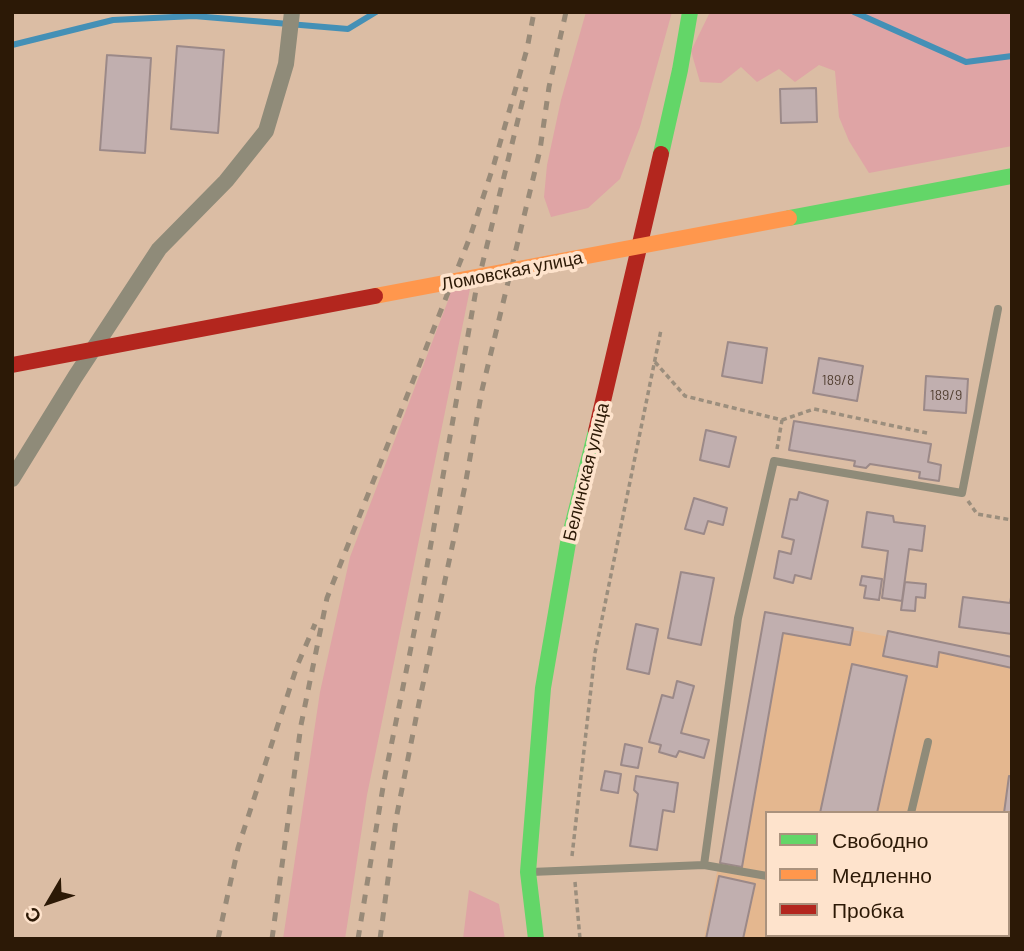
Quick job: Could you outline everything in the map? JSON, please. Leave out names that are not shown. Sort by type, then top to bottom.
[{"type":"main road","name":"Белинская улица","points":[[537,939],[528,872],[542,688],[568,543],[629,297],[680,70],[690,12]]},
{"type":"main road","name":"Ломовская улица","points":[[12,365],[1012,176]]},
{"type":"street","points":[[12,479],[68,387],[159,249],[226,181],[266,131],[286,64],[292,12]]},
{"type":"lane","points":[[704,866],[738,618],[774,461],[962,493],[998,309]]},
{"type":"lane","points":[[911,811],[928,742]]},
{"type":"lane","points":[[528,872],[704,866],[765,876]]},
{"type":"path","points":[[580,939],[572,855],[595,653],[661,330]]},
{"type":"path","points":[[655,362],[685,396],[782,420],[814,409],[927,433]]},
{"type":"path","points":[[774,461],[782,420]]},
{"type":"path","points":[[962,493],[977,514],[1012,520]]},
{"type":"shaded area","points":[[586,12],[672,12],[640,127],[620,179],[588,208],[551,217],[544,197],[547,165],[561,100]]},
{"type":"shaded area","points":[[710,12],[1012,12],[1012,146],[869,173],[849,141],[839,117],[835,71],[819,65],[795,82],[779,69],[757,82],[741,67],[721,83],[700,82],[691,51]]},
{"type":"shaded area","points":[[450,289],[470,289],[367,795],[345,939],[283,939],[320,692],[350,557],[449,298]]},
{"type":"shaded area","points":[[767,614],[1012,660],[1012,939],[704,939]]},
{"type":"shaded area","points":[[469,890],[499,904],[505,939],[463,939]]},
{"type":"building","points":[[177,46],[224,50],[218,133],[171,129]]},
{"type":"building","points":[[107,55],[151,58],[145,153],[100,150]]},
{"type":"building","points":[[816,88],[817,122],[781,123],[780,89]]},
{"type":"building","points":[[728,342],[767,348],[762,383],[722,376]]},
{"type":"building","points":[[819,358],[863,366],[857,401],[813,393]]},
{"type":"building","points":[[926,376],[968,379],[966,413],[924,410]]},
{"type":"building","points":[[794,421],[931,444],[928,462],[941,465],[939,481],[919,478],[920,472],[870,464],[866,468],[854,466],[855,461],[789,450]]},
{"type":"building","points":[[706,430],[736,437],[729,467],[700,460]]},
{"type":"building","points":[[799,492],[828,501],[811,579],[795,575],[793,583],[774,578],[779,551],[791,554],[794,540],[782,537],[790,499],[797,500]]},
{"type":"building","points":[[694,498],[727,508],[723,525],[708,521],[704,534],[685,529]]},
{"type":"building","points":[[867,512],[893,516],[894,522],[925,526],[922,551],[909,549],[902,601],[882,598],[888,551],[862,547]]},
{"type":"building","points":[[681,572],[714,578],[701,645],[668,638]]},
{"type":"building","points":[[862,576],[882,579],[879,600],[864,598],[866,586],[860,585]]},
{"type":"building","points":[[905,582],[926,584],[925,598],[916,597],[915,611],[901,610]]},
{"type":"building","points":[[1012,592],[1012,634],[959,627],[963,597],[1010,603]]},
{"type":"building","points":[[765,612],[853,628],[850,645],[783,633],[742,867],[720,863]]},
{"type":"building","points":[[636,624],[658,629],[649,674],[627,669]]},
{"type":"building","points":[[888,631],[1012,657],[1012,668],[939,652],[937,667],[883,656]]},
{"type":"building","points":[[852,664],[907,676],[877,811],[820,811]]},
{"type":"building","points":[[677,681],[694,686],[681,733],[709,740],[704,758],[679,751],[676,757],[659,752],[661,745],[649,742],[662,695],[673,698]]},
{"type":"building","points":[[625,744],[642,748],[638,768],[621,765]]},
{"type":"building","points":[[605,771],[621,774],[618,793],[601,790]]},
{"type":"building","points":[[636,776],[678,783],[674,812],[663,810],[657,850],[630,846],[638,794],[634,790]]},
{"type":"building","points":[[1009,776],[1012,777],[1012,939],[838,937],[1010,937],[1010,811],[1004,811]]},
{"type":"building","points":[[719,876],[755,884],[743,939],[706,939]]},
{"type":"waterway","points":[[12,45],[113,20],[194,16],[348,29],[376,12]]},
{"type":"waterway","points":[[854,12],[966,62],[1012,56]]},
{"type":"railway","points":[[272,939],[301,725],[327,598],[470,237],[527,49],[534,12]]},
{"type":"railway","points":[[380,939],[396,819],[419,703],[465,486],[482,390],[540,150],[549,87],[566,12]]},
{"type":"railway","points":[[358,939],[384,781],[424,583],[476,290],[526,87]]},
{"type":"railway","points":[[218,939],[238,848],[297,666],[315,624]]},
{"type":"traffic: fast","points":[[661,154],[690,12]]},
{"type":"traffic: fast","points":[[789,218],[1012,176]]},
{"type":"traffic: fast","points":[[536,939],[528,872],[543,688],[568,543],[596,431]]},
{"type":"traffic: jam","points":[[596,431],[661,154]]},
{"type":"traffic: jam","points":[[12,365],[375,296]]},
{"type":"traffic: slow","points":[[375,296],[789,218]]}]
